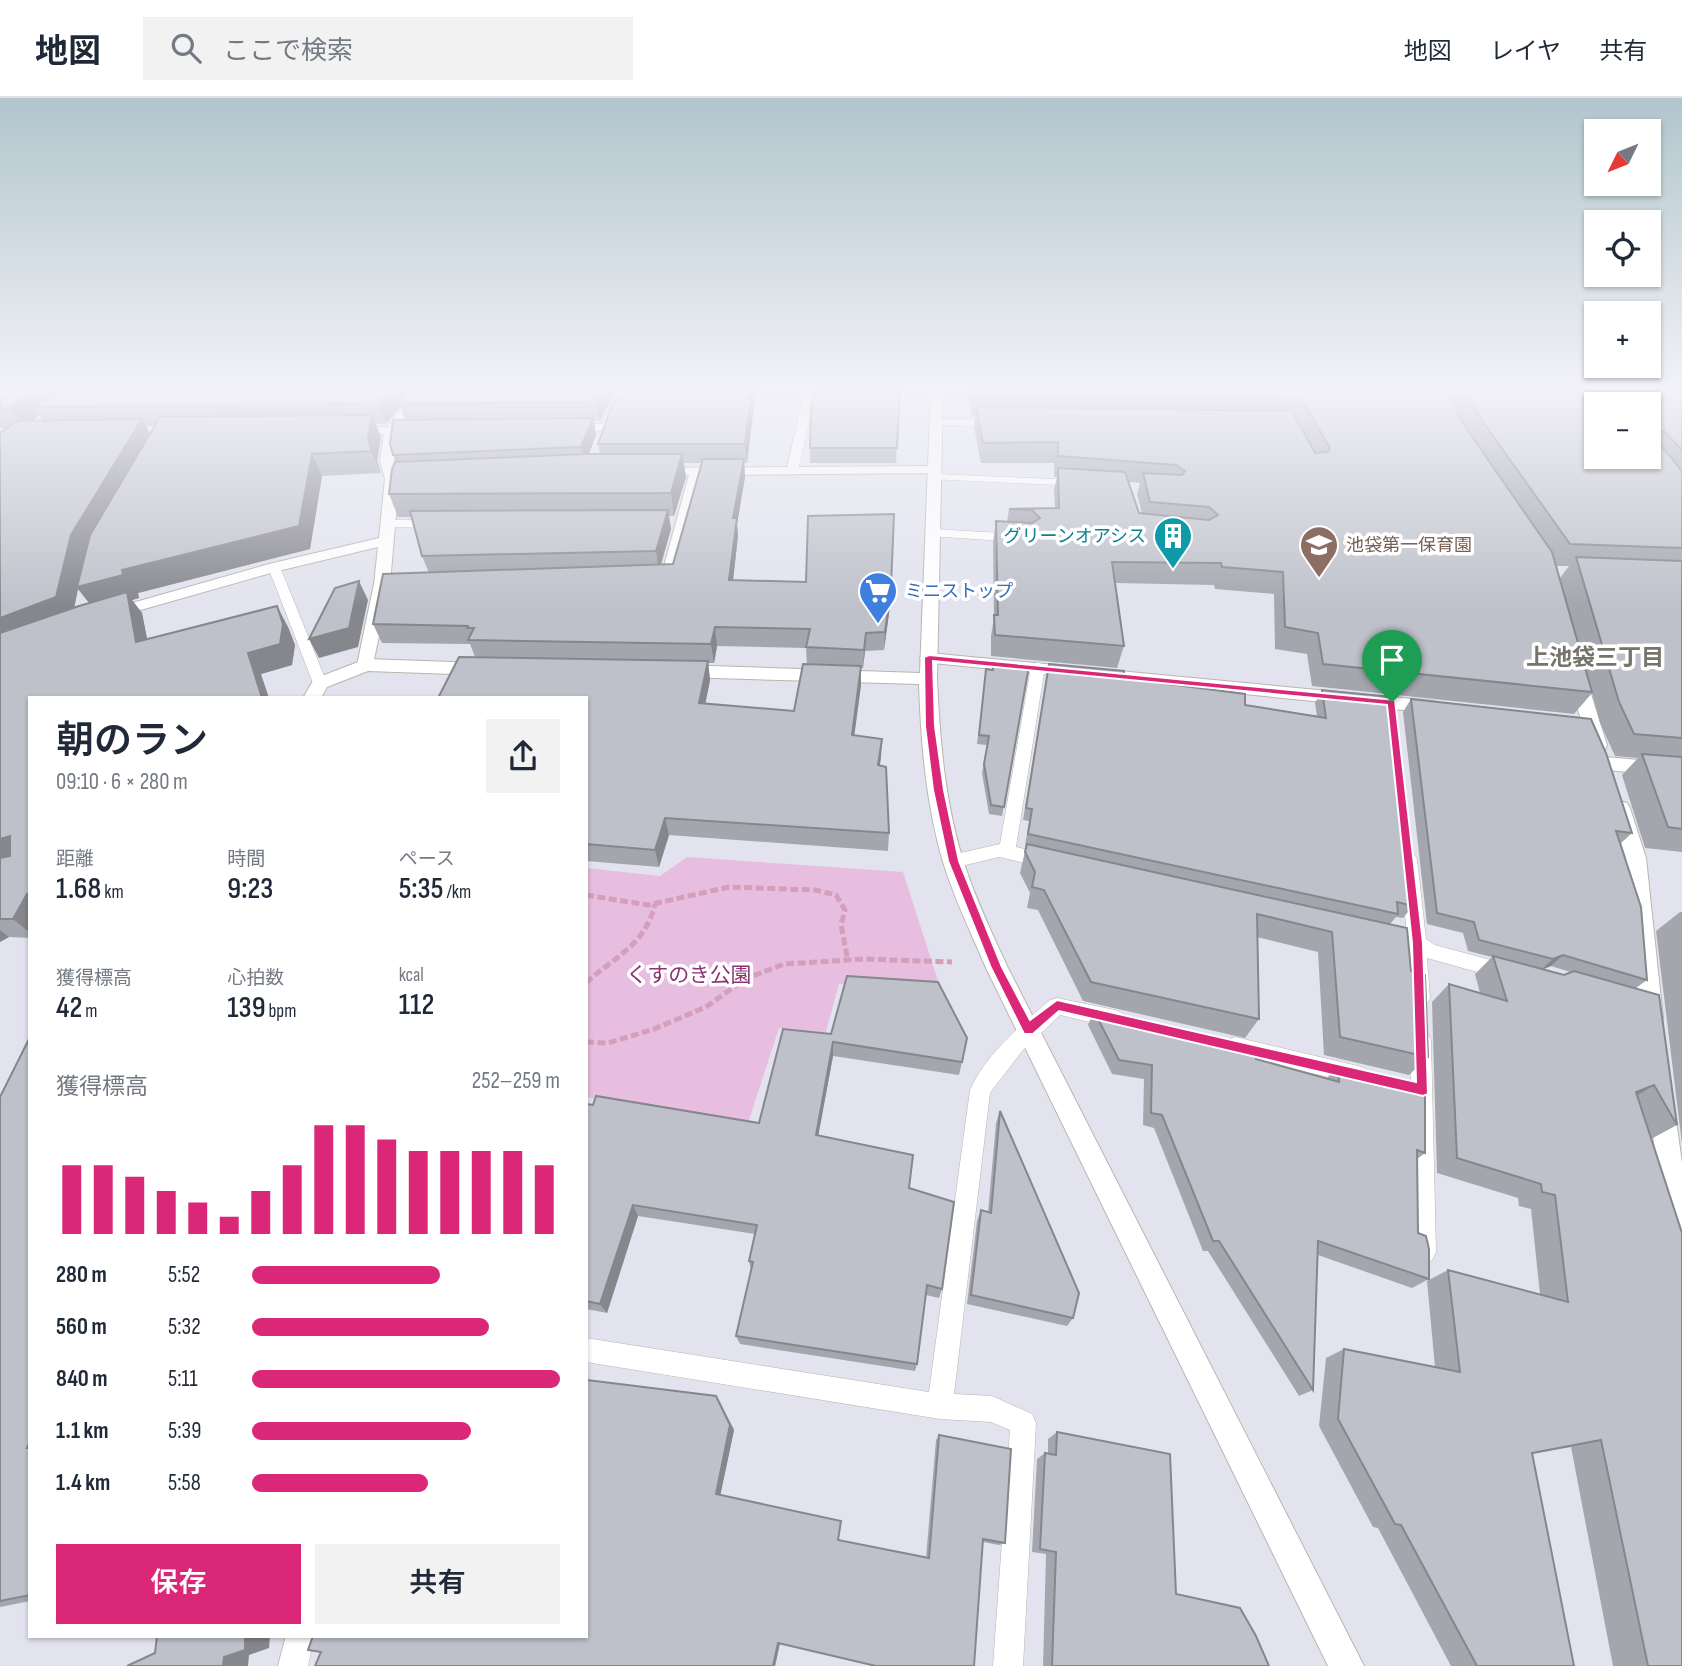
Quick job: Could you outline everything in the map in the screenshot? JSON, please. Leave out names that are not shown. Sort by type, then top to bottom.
[{"type":"street","points":[[366,665],[388,583],[386,541],[398,479],[387,461]]},
{"type":"street","points":[[935,461],[928,668],[930,726],[953,861],[997,968],[1346,1666]]},
{"type":"street","points":[[644,471],[934,473]]},
{"type":"street","points":[[640,578],[668,578],[677,523],[697,471]]},
{"type":"street","points":[[88,620],[274,568],[386,541]]},
{"type":"street","points":[[1572,661],[1583,723],[1606,764],[1636,858],[1643,1004],[1653,1033]]},
{"type":"street","points":[[316,691],[366,665],[497,669]]},
{"type":"street","points":[[665,671],[1038,667],[1392,709],[1457,709]]},
{"type":"street","points":[[1606,764],[1682,771]]},
{"type":"street","points":[[1660,1087],[1676,1222],[1682,1238]]},
{"type":"lane","points":[[792,471],[794,461]]},
{"type":"lane","points":[[934,473],[1086,484]]},
{"type":"lane","points":[[388,524],[455,524]]},
{"type":"lane","points":[[933,533],[1028,538]]},
{"type":"lane","points":[[274,568],[316,691]]},
{"type":"lane","points":[[1007,852],[1038,667]]},
{"type":"lane","points":[[1405,838],[1418,943],[1423,1090],[1424,1252]]},
{"type":"lane","points":[[953,861],[999,850],[1060,864]]},
{"type":"lane","points":[[1364,932],[1418,943],[1430,951],[1518,975]]},
{"type":"lane","points":[[940,1406],[980,1090],[996,1065],[1029,1030],[1057,1006],[1139,1024]]},
{"type":"lane","points":[[1220,1043],[1423,1090]]},
{"type":"lane","points":[[588,1350],[940,1406],[992,1409],[1023,1423],[1008,1666]]},
{"type":"lane","points":[[293,1666],[300,1638]]},
{"type":"path","points":[[588,895],[655,904],[729,887],[815,890],[836,895],[845,910],[841,925],[848,961]]},
{"type":"path","points":[[588,982],[637,945],[653,920],[655,904]]},
{"type":"path","points":[[588,1042],[608,1043],[654,1029],[706,1007],[746,979],[784,964],[848,961],[952,962]]},
{"type":"green space","name":"くすのき公園","points":[[687,857],[903,872],[940,987],[839,984],[825,1035],[779,1028],[748,1123],[588,1097],[588,868],[660,876]]},
{"type":"building","points":[[0,461],[116,461],[71,535],[56,597],[0,618]]},
{"type":"building","points":[[134,461],[311,461],[299,526],[122,570],[123,575],[77,587],[90,535]]},
{"type":"building","points":[[680,461],[671,493],[389,494],[395,462]]},
{"type":"building","points":[[702,461],[744,461],[733,518],[737,518],[729,580],[806,582],[808,516],[894,514],[891,587],[885,632],[866,633],[864,650],[806,647],[810,629],[715,627],[711,644],[468,640],[474,628],[467,628],[468,626],[373,624],[383,574],[673,564]]},
{"type":"building","points":[[1126,461],[1489,461],[1552,552],[1592,692],[1323,664],[1318,633],[1285,627],[1283,572],[1222,567],[1221,563],[1112,562],[1124,646],[995,635],[994,615],[998,615],[996,521],[1032,523],[1040,518],[1032,510],[1009,509],[1059,508],[1058,468],[1125,472],[1139,513],[1209,520],[1218,515],[1209,507],[1150,502],[1143,473],[1182,475],[1185,471],[1176,465]]},
{"type":"building","points":[[1511,461],[1584,461],[1584,469],[1661,469],[1661,461],[1674,461],[1682,471],[1682,548],[1570,544]]},
{"type":"building","points":[[668,510],[656,551],[422,556],[410,511]]},
{"type":"building","points":[[1576,557],[1682,561],[1682,738],[1634,734],[1619,702]]},
{"type":"building","points":[[359,581],[349,628],[309,639],[335,588]]},
{"type":"building","points":[[127,592],[136,642],[277,606],[283,624],[280,644],[248,653],[261,696],[28,696],[28,895],[13,919],[0,919],[0,858],[10,856],[10,836],[0,839],[0,633]]},
{"type":"building","points":[[459,657],[708,661],[699,703],[794,711],[803,664],[861,666],[852,735],[882,739],[878,765],[886,767],[889,833],[665,818],[655,850],[588,844],[588,696],[439,696]]},
{"type":"building","points":[[993,662],[1029,666],[1004,807],[991,805],[984,764],[989,736],[979,735],[986,669],[993,670]]},
{"type":"building","points":[[1049,664],[1124,671],[1124,678],[1245,694],[1245,705],[1326,718],[1322,690],[1391,697],[1413,906],[1397,902],[1398,914],[1028,834],[1032,809],[1026,808]]},
{"type":"building","points":[[1411,699],[1591,719],[1606,753],[1632,833],[1616,831],[1641,907],[1647,980],[1563,955],[1553,959],[1479,940],[1474,922],[1437,913]]},
{"type":"building","points":[[1642,754],[1682,757],[1682,829],[1668,827]]},
{"type":"building","points":[[1027,844],[1407,928],[1411,971],[1425,975],[1428,1057],[1340,1037],[1332,932],[1257,914],[1259,1019],[1091,982],[1044,890],[1032,887],[1035,872],[1025,852]]},
{"type":"building","points":[[1493,956],[1564,975],[1574,971],[1659,995],[1677,1125],[1654,1085],[1636,1092],[1682,1233],[1682,1666],[1648,1666],[1601,1440],[1532,1453],[1574,1666],[1477,1666],[1401,1525],[1395,1524],[1338,1419],[1344,1349],[1460,1372],[1448,1270],[1568,1302],[1555,1195],[1542,1192],[1541,1184],[1457,1158],[1449,984],[1507,1001]]},
{"type":"building","points":[[847,976],[938,982],[967,1038],[962,1062],[833,1042],[816,1135],[913,1155],[909,1188],[954,1202],[942,1289],[927,1285],[917,1364],[736,1336],[753,1262],[749,1261],[757,1225],[633,1205],[600,1304],[588,1301],[588,1104],[593,1105],[596,1096],[759,1123],[783,1029],[831,1034]]},
{"type":"building","points":[[1094,1011],[1256,1047],[1256,1059],[1339,1082],[1338,1066],[1425,1086],[1425,1153],[1417,1150],[1418,1233],[1426,1236],[1429,1279],[1318,1241],[1313,1390],[1219,1241],[1213,1241],[1162,1115],[1151,1113],[1152,1065],[1119,1060]]},
{"type":"building","points":[[28,1041],[28,1595],[0,1601],[0,1097]]},
{"type":"building","points":[[1000,1111],[1079,1293],[1073,1318],[971,1295],[981,1210],[991,1213]]},
{"type":"building","points":[[588,1380],[716,1396],[730,1425],[716,1494],[841,1521],[838,1540],[929,1558],[939,1435],[1011,1449],[1005,1543],[983,1539],[974,1666],[876,1666],[778,1643],[773,1666],[315,1666],[321,1652],[308,1650],[312,1638],[588,1638]]},
{"type":"building","points":[[1057,1432],[1170,1454],[1176,1594],[1240,1608],[1269,1666],[1052,1666],[1056,1552],[1040,1549],[1045,1453],[1056,1455]]},
{"type":"building","points":[[157,1638],[245,1638],[245,1650],[224,1657],[223,1666],[127,1666],[155,1653]]},
{"type":"place","name":"グリーンオアシス","points":[[1173,570]]},
{"type":"place","name":"池袋第一保育園","points":[[1319,579]]},
{"type":"place","name":"ミニストップ","points":[[878,625]]},
{"type":"district","name":"上池袋三丁目","points":[[1595,657]]},
{"type":"route","points":[[929,657],[1392,702],[1418,943],[1423,1090],[1057,1006],[1029,1030],[970,908],[953,861],[930,726],[929,657]]}]
